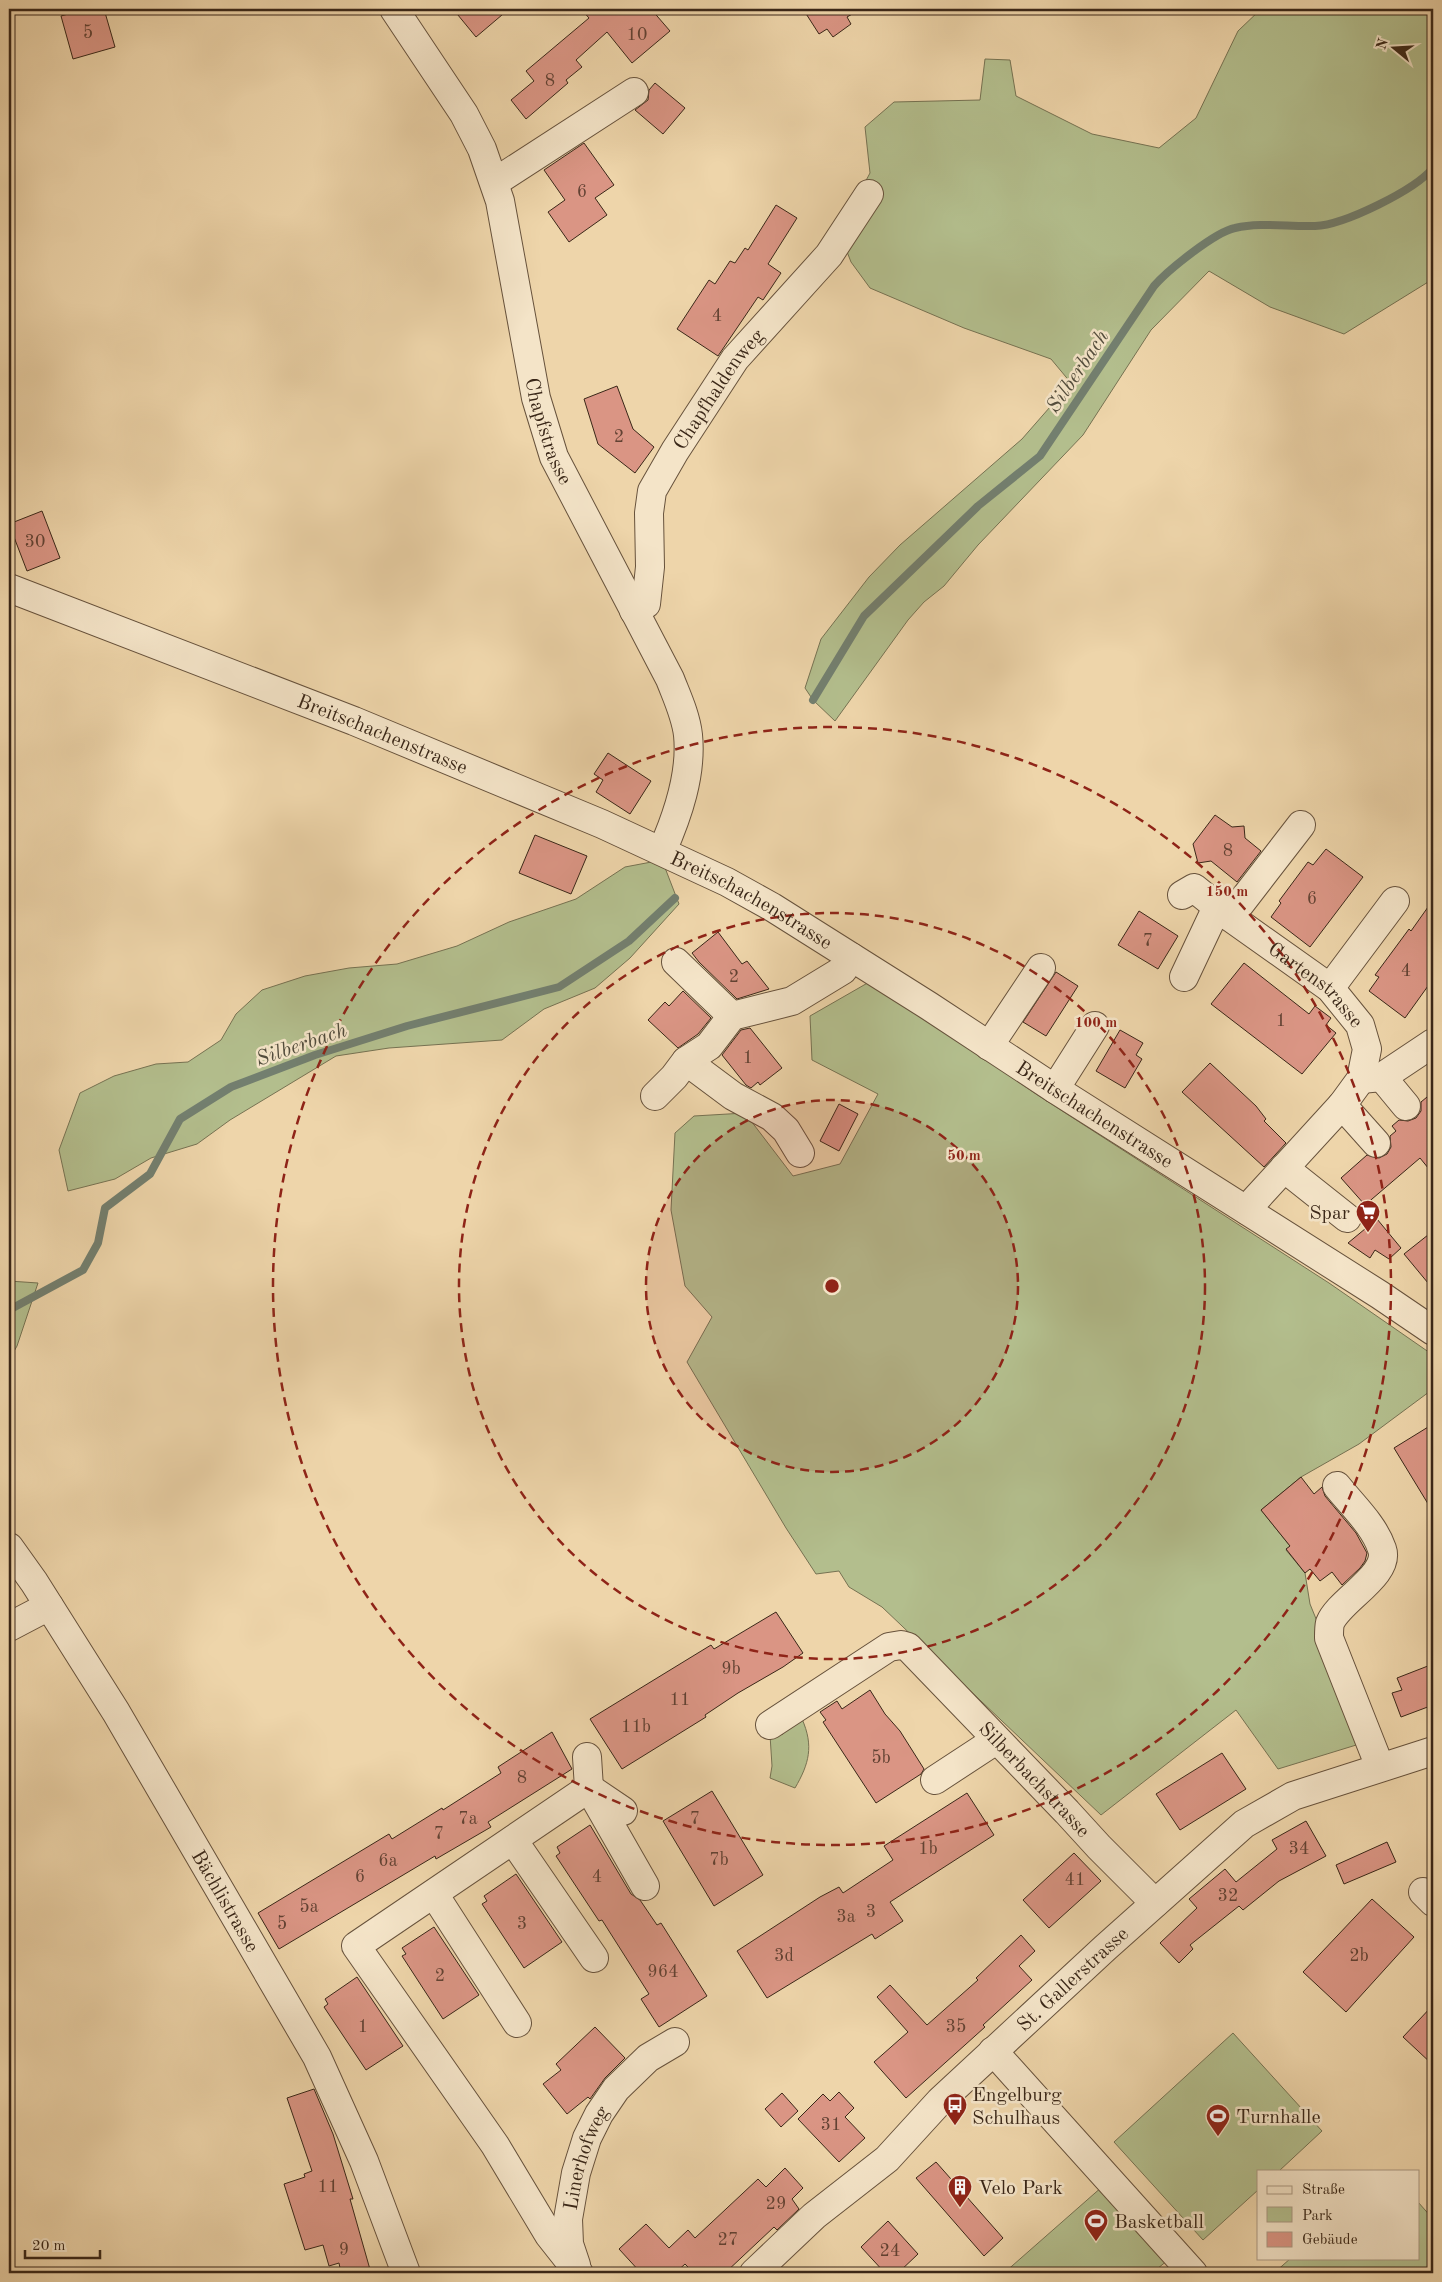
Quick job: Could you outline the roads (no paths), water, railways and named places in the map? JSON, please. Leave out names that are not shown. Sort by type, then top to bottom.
[{"type":"street","name":"Chapfstrasse","points":[[394,9],[464,114],[482,149],[500,201],[536,398],[554,457],[670,679],[688,734],[688,764],[683,792],[672,828],[662,851]]},
{"type":"street","points":[[494,182],[634,92]]},
{"type":"street","name":"Chapfhaldenweg","points":[[634,611],[646,604],[650,567],[649,513],[652,491],[735,358],[829,255],[869,194]]},
{"type":"street","name":"Breitschachenstrasse","points":[[9,588],[354,721],[662,851],[727,882],[772,907],[851,957],[1380,1295],[1433,1332]]},
{"type":"street","points":[[1184,977],[1224,912],[1301,825]]},
{"type":"street","name":"Gartenstrasse","points":[[1188,892],[1224,912],[1330,988],[1360,1025],[1367,1049],[1371,1078],[1330,1108],[1248,1211]]},
{"type":"street","points":[[1330,988],[1395,901]]},
{"type":"street","points":[[654,1096],[674,1077],[686,1061],[709,1046],[732,1016],[792,1001],[843,970],[851,957]]},
{"type":"street","points":[[676,962],[732,1016]]},
{"type":"street","points":[[989,1046],[1041,968]]},
{"type":"street","points":[[1055,1089],[1095,1026]]},
{"type":"street","points":[[1406,1106],[1371,1078],[1433,1043]]},
{"type":"street","points":[[686,1061],[733,1096],[772,1117],[786,1130],[800,1153]]},
{"type":"street","points":[[1330,1108],[1376,1143]]},
{"type":"street","points":[[1284,1168],[1348,1218]]},
{"type":"street","points":[[1337,1486],[1375,1533],[1383,1551],[1382,1564],[1373,1576],[1341,1608],[1330,1623],[1329,1638],[1380,1767]]},
{"type":"street","name":"Bächlistrasse","points":[[9,1547],[49,1606],[121,1720],[318,2057],[364,2161],[406,2273]]},
{"type":"street","points":[[9,1627],[49,1606]]},
{"type":"street","name":"Silberbachstrasse","points":[[770,1725],[890,1647],[901,1645],[908,1647],[1155,1903]]},
{"type":"street","points":[[935,1780],[996,1740]]},
{"type":"street","name":"St. Gallerstrasse","points":[[754,2273],[814,2216],[887,2159],[940,2101],[993,2051],[1244,1824],[1294,1796],[1433,1751]]},
{"type":"street","points":[[587,1757],[589,1788],[645,1886]]},
{"type":"street","points":[[589,1788],[623,1811]]},
{"type":"street","points":[[580,2273],[549,2235],[495,2145],[356,1946],[589,1788]]},
{"type":"street","points":[[513,1840],[594,1958]]},
{"type":"street","points":[[434,1894],[517,2023]]},
{"type":"street","name":"Linerhofweg","points":[[580,2273],[569,2244],[568,2218],[576,2173],[587,2138],[599,2114],[616,2089],[648,2058],[675,2042]]},
{"type":"street","points":[[993,2051],[1193,2273]]},
{"type":"waterway","name":"Silberbach","points":[[813,700],[864,616],[978,506],[1040,456],[1154,286],[1192,252],[1216,236],[1235,228],[1255,225],[1315,226],[1343,220],[1395,196],[1424,177],[1433,168]]},
{"type":"waterway","name":"Silberbach","points":[[9,1310],[83,1270],[98,1243],[105,1208],[150,1174],[180,1119],[231,1087],[315,1055],[407,1026],[559,987],[629,941],[675,898]]},
{"type":"place","name":"Spar","points":[[1368,1233]]},
{"type":"place","name":"Engelburg Schulhaus","points":[[955,2126]]},
{"type":"place","name":"Turnhalle","points":[[1218,2137]]},
{"type":"place","name":"Velo Park","points":[[960,2208]]},
{"type":"place","name":"Basketball","points":[[1096,2242]]}]
